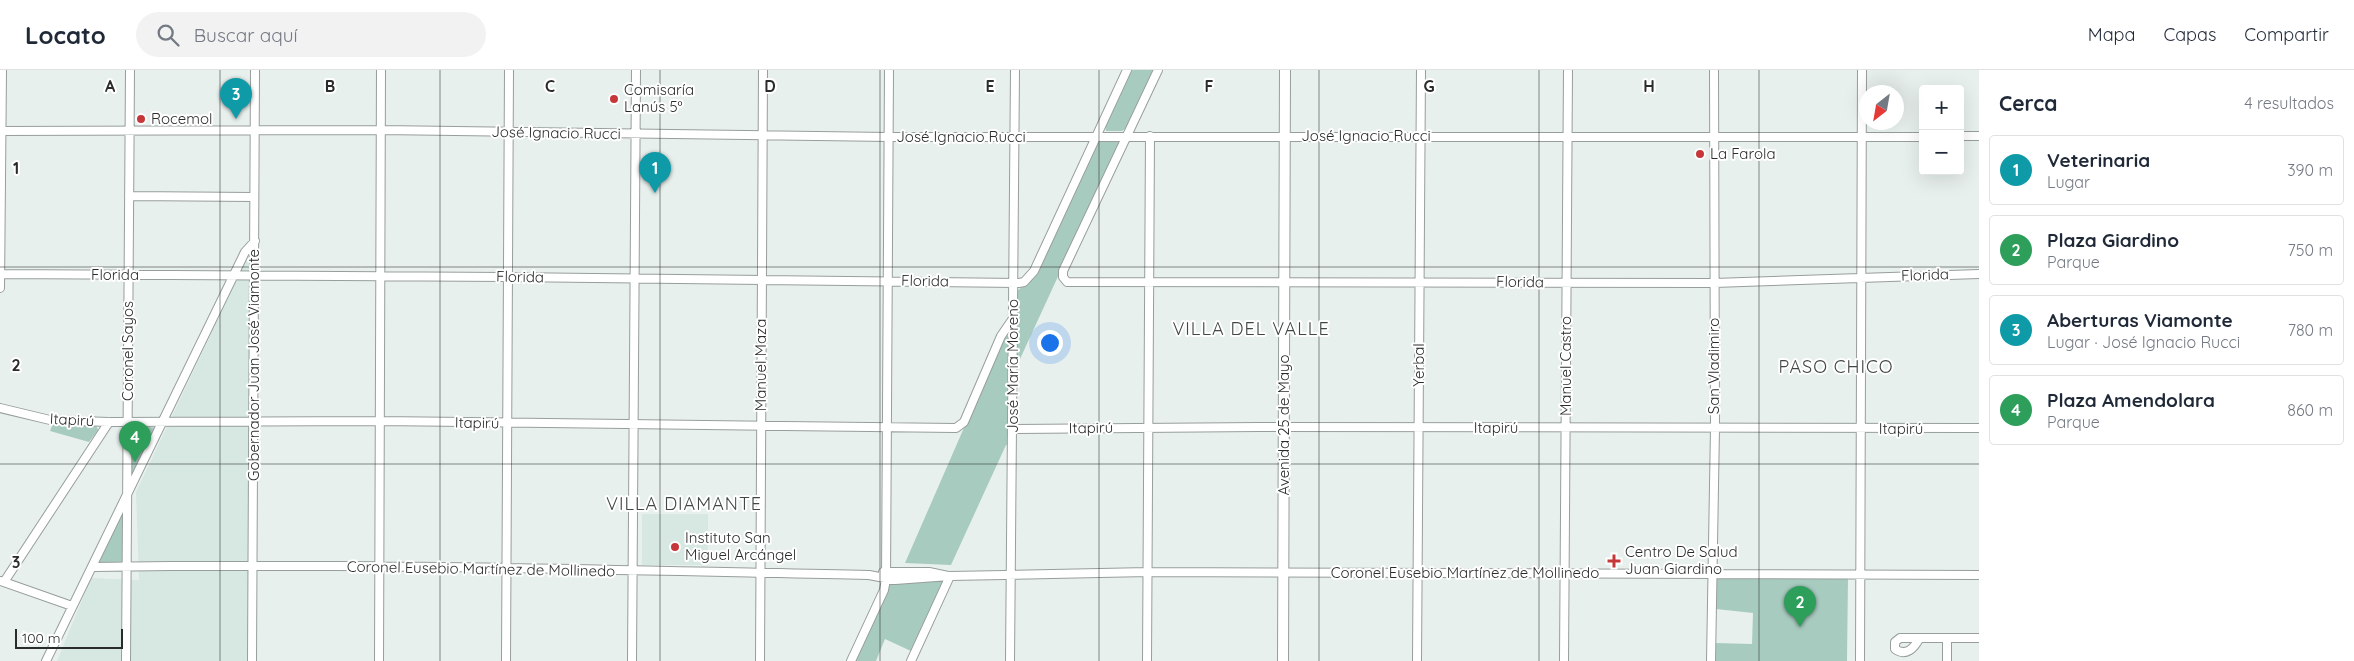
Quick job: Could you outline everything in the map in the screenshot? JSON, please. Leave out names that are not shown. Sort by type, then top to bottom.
[{"type":"main road","name":"Avenida 25 de Mayo","points":[[1283,661],[1285,70]]},
{"type":"street","points":[[0,288],[2,70]]},
{"type":"street","name":"Coronel Sayos","points":[[126,661],[125,566],[130,70]]},
{"type":"street","name":"Gobernador Juan José Viamonte","points":[[252,661],[255,70]]},
{"type":"street","points":[[379,661],[381,70]]},
{"type":"street","points":[[506,661],[509,70]]},
{"type":"street","points":[[632,661],[636,70]]},
{"type":"street","name":"Manuel Maza","points":[[760,661],[762,70]]},
{"type":"street","points":[[852,661],[884,590],[886,575],[889,70]]},
{"type":"street","name":"José María Moreno","points":[[1010,661],[1015,70]]},
{"type":"street","points":[[1013,284],[1024,282],[1034,271],[1127,70]]},
{"type":"street","points":[[1127,136],[1158,70]]},
{"type":"street","name":"Yerbal","points":[[1417,661],[1421,70]]},
{"type":"street","name":"Manuel Castro","points":[[1564,661],[1568,70]]},
{"type":"street","name":"San Vladimiro","points":[[1711,661],[1715,428],[1714,70]]},
{"type":"street","points":[[1860,661],[1862,70]]},
{"type":"street","name":"José Ignacio Rucci","points":[[1,131],[381,130],[889,137],[1919,137]]},
{"type":"street","name":"Florida","points":[[1127,136],[1063,271],[1063,277],[1067,282],[1148,280],[1714,283],[1979,274]]},
{"type":"street","points":[[1147,661],[1150,136]]},
{"type":"street","points":[[1964,136],[1979,136]]},
{"type":"street","points":[[129,196],[254,197]]},
{"type":"street","points":[[46,661],[233,276],[245,252],[255,241]]},
{"type":"street","name":"Florida","points":[[0,274],[508,277],[635,280],[888,280],[1013,284]]},
{"type":"street","name":"Itapirú","points":[[0,408],[50,420],[109,422],[380,421],[507,424],[760,424],[956,428],[964,422],[1001,336],[1012,320]]},
{"type":"street","points":[[72,606],[2,581],[109,422]]},
{"type":"street","name":"Itapirú","points":[[1013,429],[1148,427],[1979,428]]},
{"type":"street","name":"Coronel Eusebio Martínez de Mollinedo","points":[[92,567],[506,568],[869,575],[929,572],[950,576],[1148,572],[1979,575]]},
{"type":"street","points":[[911,661],[950,576]]},
{"type":"street","points":[[1919,638],[1979,638]]},
{"type":"street","points":[[1946,661],[1947,638]]},
{"type":"shaded area","points":[[250,252],[253,661],[57,661],[91,578],[139,580],[136,492]]},
{"type":"shaded area","name":"Instituto San Miguel Arcángel","points":[[642,514],[708,514],[708,565],[642,565]]},
{"type":"green space","points":[[1132,70],[1153,70],[1126,128],[1122,131],[1106,131],[1105,127]]},
{"type":"green space","points":[[1101,141],[1119,141],[1119,144],[1020,359],[1016,359],[1017,291],[1028,282],[1096,144]]},
{"type":"green space","points":[[1004,336],[1009,336],[1009,445],[1006,445],[951,565],[905,563]]},
{"type":"green space","points":[[53,423],[96,425],[98,430],[89,442],[50,431]]},
{"type":"green space","points":[[132,425],[158,428],[126,497]]},
{"type":"green space","points":[[126,497],[125,566],[93,567]]},
{"type":"green space","points":[[1716,578],[1848,579],[1847,661],[1716,661],[1716,643],[1752,644],[1753,613],[1716,609]]},
{"type":"green space","points":[[946,581],[913,652],[885,639],[876,661],[854,661],[890,583]]},
{"type":"place","name":"Comisaría Lanús 5°","points":[[614,99]]},
{"type":"place","name":"Rocemol","points":[[141,119]]},
{"type":"place","name":"Aberturas Viamonte","points":[[236,119]]},
{"type":"place","name":"La Farola","points":[[1700,154]]},
{"type":"place","name":"Veterinaria","points":[[655,193]]},
{"type":"place","name":"Plaza Amendolara","points":[[135,462]]},
{"type":"place","name":"Instituto San Miguel Arcángel","points":[[675,547]]},
{"type":"place","name":"Centro De Salud Juan Giardino","points":[[1614,561]]},
{"type":"place","name":"Plaza Giardino","points":[[1800,627]]},
{"type":"district","name":"VILLA DEL VALLE","points":[[1251,329]]},
{"type":"district","name":"PASO CHICO","points":[[1836,367]]},
{"type":"district","name":"VILLA DIAMANTE","points":[[684,504]]}]
